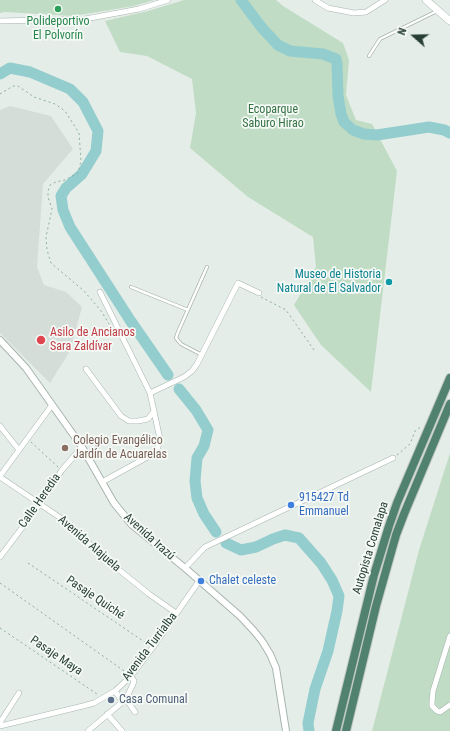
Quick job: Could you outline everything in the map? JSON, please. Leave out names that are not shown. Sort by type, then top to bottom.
[{"type":"highway","name":"Autopista Comalapa","points":[[336,731],[372,582],[389,526],[400,496],[450,378]]},
{"type":"highway","name":"Autopista Comalapa","points":[[346,731],[376,606],[396,535],[450,404]]},
{"type":"main road","points":[[426,0],[450,21]]},
{"type":"street","points":[[0,21],[85,20],[138,9],[168,0]]},
{"type":"street","points":[[315,0],[328,8],[354,13],[366,12],[383,1]]},
{"type":"street","points":[[150,393],[177,381],[188,374],[197,364],[238,282],[259,293]]},
{"type":"street","points":[[100,292],[150,393],[160,438],[158,447],[153,454],[102,482]]},
{"type":"street","name":"Avenida Irazú","points":[[0,340],[26,368],[82,447],[114,503],[132,525],[240,616],[254,631],[270,654],[276,668],[286,731]]},
{"type":"street","points":[[86,369],[120,416],[129,421],[138,421],[148,419],[154,411]]},
{"type":"street","points":[[0,476],[52,405]]},
{"type":"street","points":[[0,426],[19,450]]},
{"type":"street","name":"Calle Heredia","points":[[0,556],[40,504],[62,470],[82,447]]},
{"type":"street","points":[[184,568],[204,547],[393,458]]},
{"type":"street","name":"Avenida Alajuela","points":[[0,476],[65,521],[108,561],[149,594],[176,613]]},
{"type":"street","name":"Avenida Turrialba","points":[[0,726],[83,706],[104,698],[115,691],[131,676],[199,581]]},
{"type":"street","points":[[450,636],[433,691],[432,706],[440,712],[450,705]]},
{"type":"street","points":[[88,731],[124,700],[134,684],[134,680],[131,676]]},
{"type":"street","points":[[115,691],[135,712]]},
{"type":"street","points":[[0,726],[1,721],[19,693]]},
{"type":"street","points":[[107,714],[122,731]]},
{"type":"lane","points":[[369,56],[380,39],[438,10]]},
{"type":"lane","points":[[202,355],[181,344],[176,338],[207,267]]},
{"type":"lane","points":[[132,287],[188,310]]},
{"type":"path","points":[[0,94],[13,86],[18,86],[34,97],[55,104],[65,112],[79,133],[81,161],[78,173],[65,180],[50,185],[48,191],[48,197],[52,209],[46,237],[47,250],[51,263],[84,291],[102,312],[110,325]]},
{"type":"path","points":[[259,293],[261,298],[286,310],[314,350]]},
{"type":"path","points":[[393,458],[410,444],[415,431],[422,426]]},
{"type":"path","points":[[27,439],[62,470]]},
{"type":"path","name":"Pasaje Quiché","points":[[28,563],[153,647]]},
{"type":"path","points":[[0,583],[131,676]]},
{"type":"path","name":"Pasaje Maya","points":[[0,628],[104,698]]},
{"type":"shaded area","points":[[10,106],[51,116],[73,149],[43,184],[37,267],[44,285],[66,292],[82,307],[70,351],[50,383],[0,333],[0,110]]},
{"type":"green space","name":"Polideportivo El Polvorín","points":[[0,0],[154,0],[134,6],[73,16],[5,12],[0,13]]},
{"type":"green space","name":"Ecoparque Saburo Hirao","points":[[184,0],[276,0],[283,6],[343,43],[349,60],[346,95],[356,120],[372,124],[397,171],[371,392],[321,345],[294,305],[316,267],[313,237],[248,197],[190,148],[196,113],[192,79],[147,56],[120,52],[105,21],[148,11]]},
{"type":"green space","points":[[450,453],[450,731],[372,731],[419,550]]},
{"type":"waterway","points":[[241,0],[262,28],[278,45],[290,51],[323,54],[336,59],[338,96],[341,114],[344,122],[353,130],[364,134],[377,135],[429,127],[444,130],[450,133]]},
{"type":"waterway","points":[[0,74],[10,68],[30,72],[70,89],[83,102],[98,131],[96,151],[82,174],[66,188],[61,196],[63,210],[70,227],[130,320],[168,375]]},
{"type":"waterway","points":[[179,389],[196,410],[208,430],[204,446],[197,458],[195,481],[197,498],[204,514],[216,532]]},
{"type":"waterway","points":[[226,543],[241,550],[256,547],[285,535],[299,538],[321,563],[332,580],[339,596],[337,611],[328,651],[315,689],[308,723],[309,731]]},
{"type":"place","name":"Polideportivo El Polvorín","points":[[58,9]]},
{"type":"place","name":"Museo de Historia Natural de El Salvador","points":[[389,282]]},
{"type":"place","name":"Asilo de Ancianos Sara Zaldívar","points":[[41,340]]},
{"type":"place","name":"Colegio Evangélico Jardín de Acuarelas","points":[[65,448]]},
{"type":"place","name":"915427 Td Emmanuel","points":[[291,505]]},
{"type":"place","name":"Chalet celeste","points":[[201,581]]},
{"type":"place","name":"Casa Comunal","points":[[111,700]]}]
